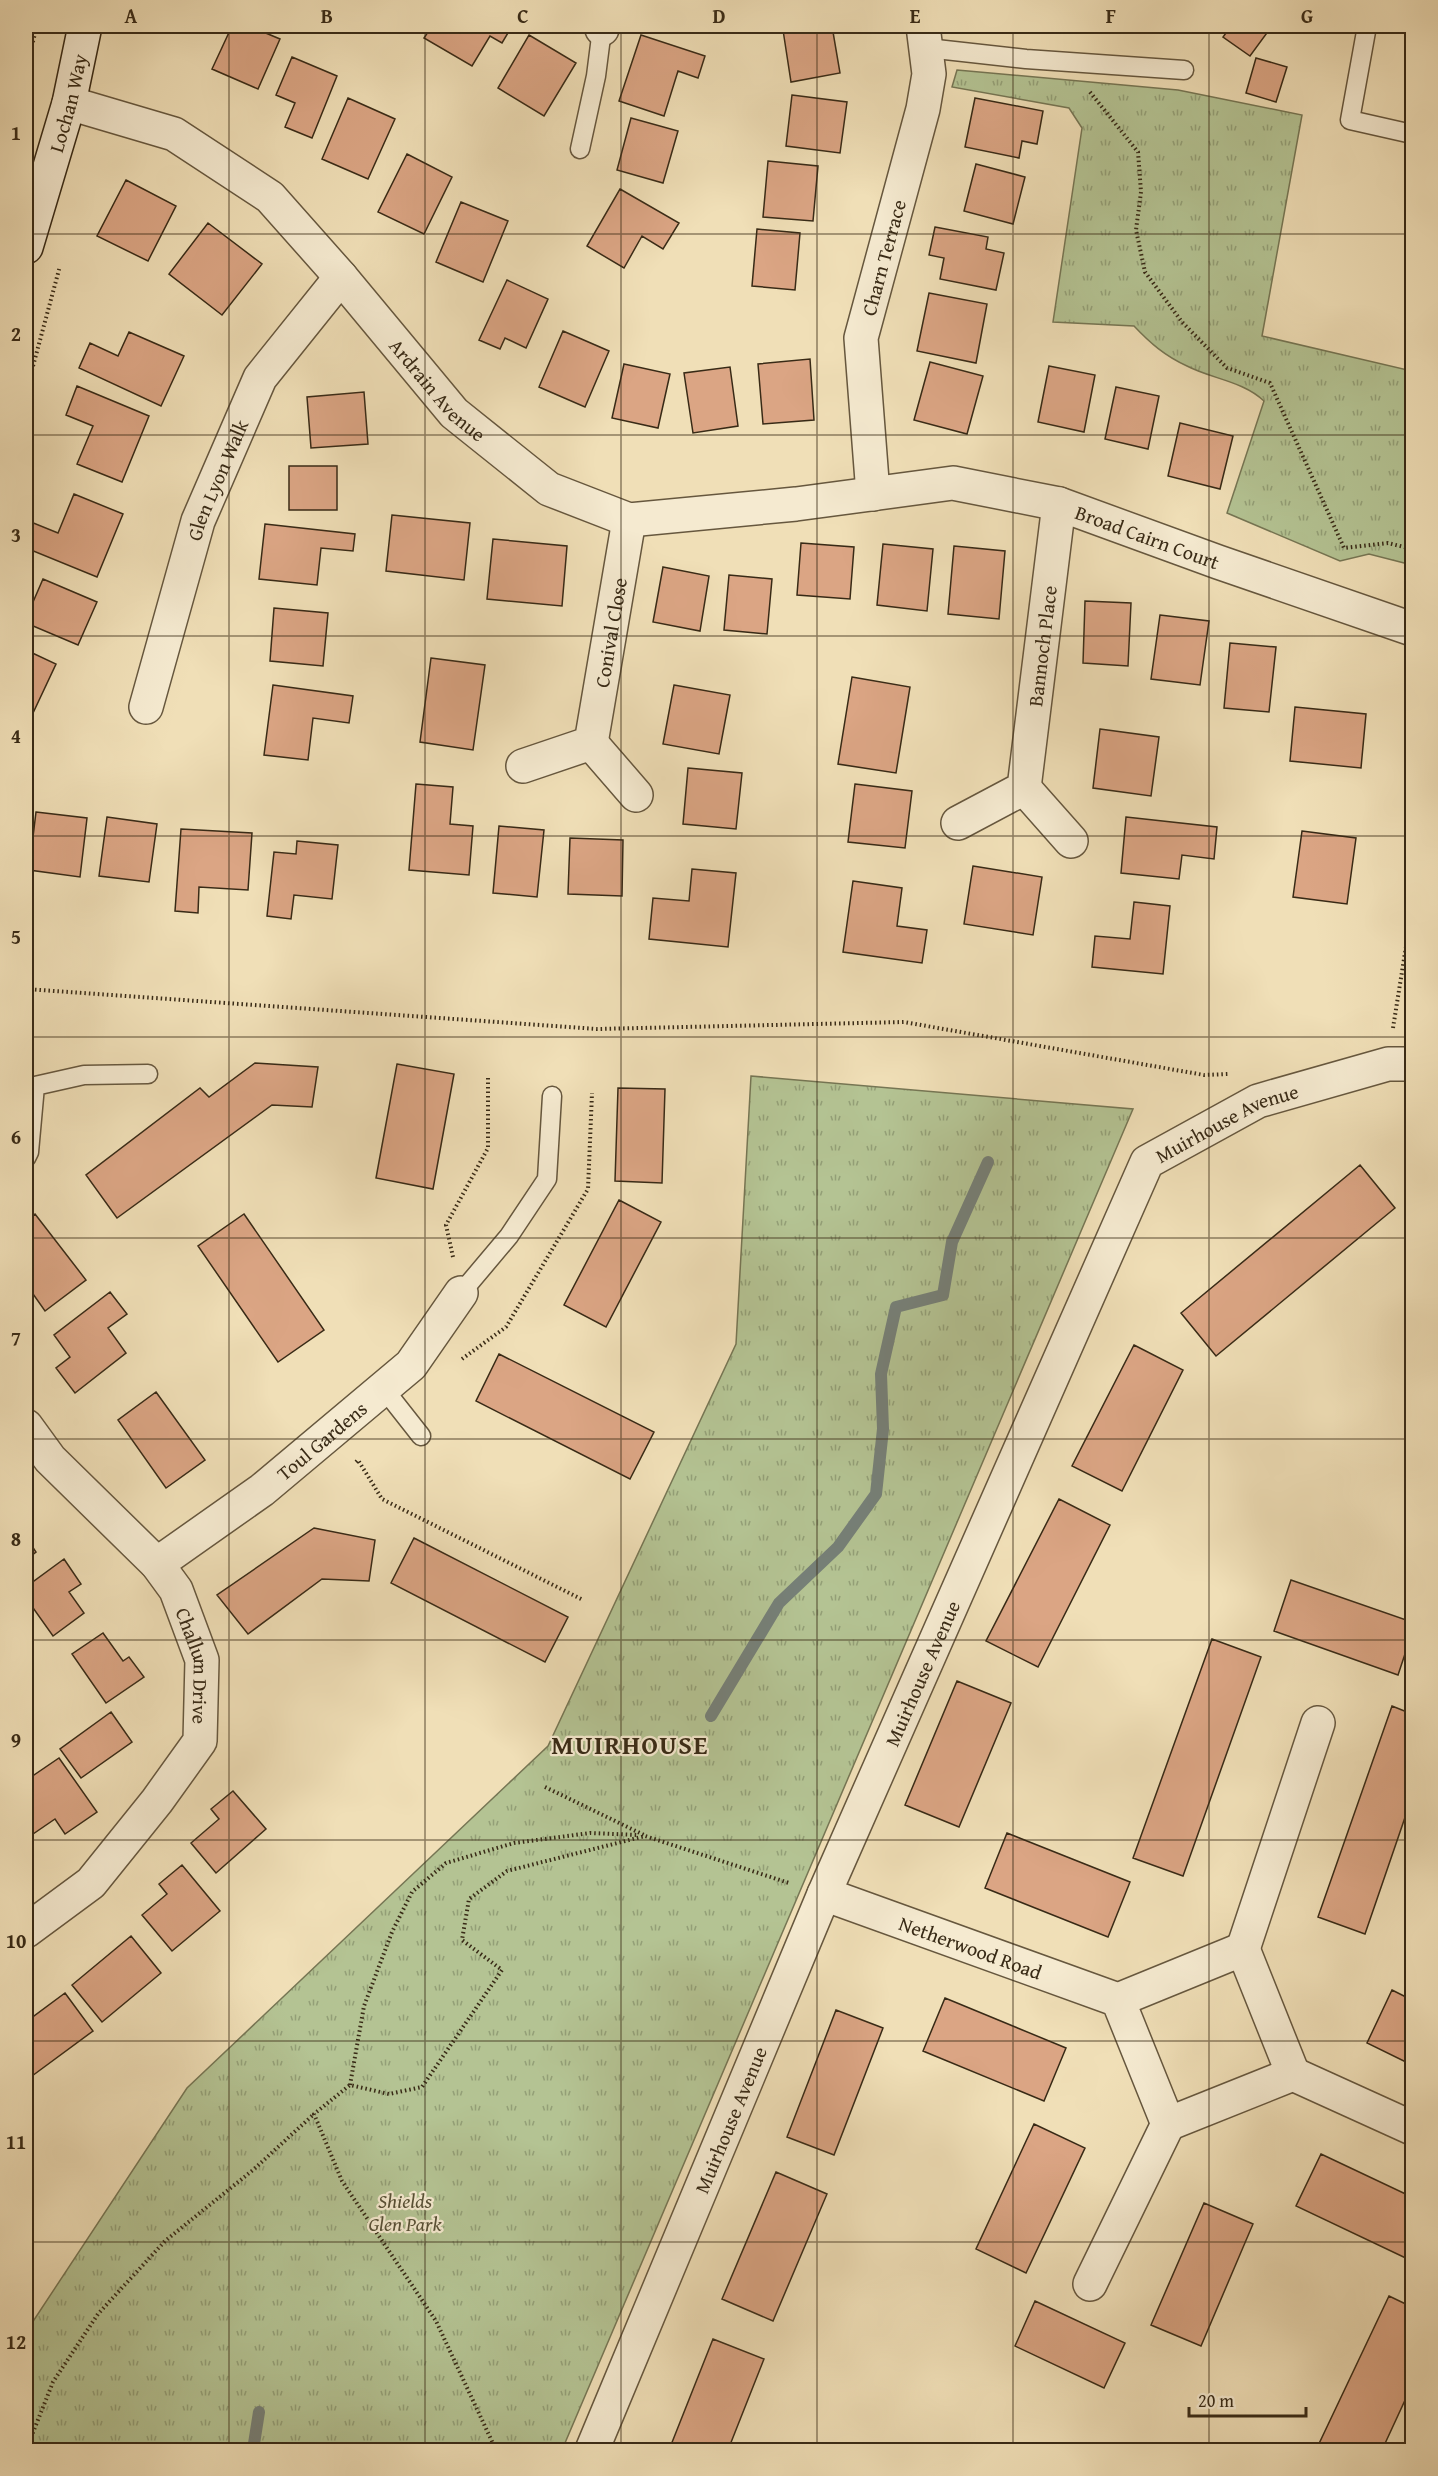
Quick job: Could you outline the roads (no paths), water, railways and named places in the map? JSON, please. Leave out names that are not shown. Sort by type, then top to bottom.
[{"type":"street","name":"Lochan Way","points":[[26,247],[69,103],[85,26]]},
{"type":"street","name":"Charn Terrace","points":[[873,494],[861,338],[923,110],[929,74],[925,37]]},
{"type":"street","name":"Ardrain Avenue","points":[[69,103],[174,134],[270,197],[341,277],[454,413],[549,489],[629,520],[873,494]]},
{"type":"street","name":"Glen Lyon Walk","points":[[146,707],[198,520],[260,378],[341,277]]},
{"type":"street","name":"Broad Cairn Court","points":[[873,494],[953,483],[1059,504],[1413,629]]},
{"type":"street","name":"Bannoch Place","points":[[1024,788],[1059,504]]},
{"type":"street","name":"Conival Close","points":[[591,743],[629,520]]},
{"type":"street","points":[[523,766],[591,743],[636,795]]},
{"type":"street","points":[[958,823],[1024,788],[1071,841]]},
{"type":"street","name":"Muirhouse Avenue","points":[[592,2451],[824,1894],[1147,1162],[1258,1101],[1400,1064]]},
{"type":"street","name":"Toul Gardens","points":[[157,1564],[262,1490],[411,1365],[461,1293]]},
{"type":"street","name":"Challum Drive","points":[[26,1426],[50,1459],[157,1564],[176,1590],[202,1660],[200,1741],[157,1801],[91,1883],[26,1931]]},
{"type":"street","points":[[1318,1723],[1243,1949],[1293,2074],[1413,2128]]},
{"type":"street","name":"Netherwood Road","points":[[824,1894],[1118,2000]]},
{"type":"street","points":[[1168,2124],[1118,2000],[1243,1949]]},
{"type":"street","points":[[1090,2284],[1168,2124],[1293,2074]]},
{"type":"lane","points":[[1366,26],[1350,120],[1413,134]]},
{"type":"lane","points":[[580,149],[596,76],[601,27]]},
{"type":"lane","points":[[925,37],[1026,59],[1184,70]]},
{"type":"lane","points":[[26,1158],[29,1152],[35,1086],[84,1075],[148,1074]]},
{"type":"lane","points":[[461,1293],[508,1236],[547,1179],[552,1096]]},
{"type":"lane","points":[[384,1389],[421,1436]]},
{"type":"waterway","points":[[711,1716],[779,1603],[838,1547],[876,1494],[883,1429],[881,1374],[896,1307],[943,1295],[952,1242],[988,1162]]},
{"type":"waterway","points":[[253,2450],[259,2412]]},
{"type":"district","name":"MUIRHOUSE","points":[[630,1744]]},
{"type":"park label","name":"Shields Glen Park","points":[[405,2212]]}]
